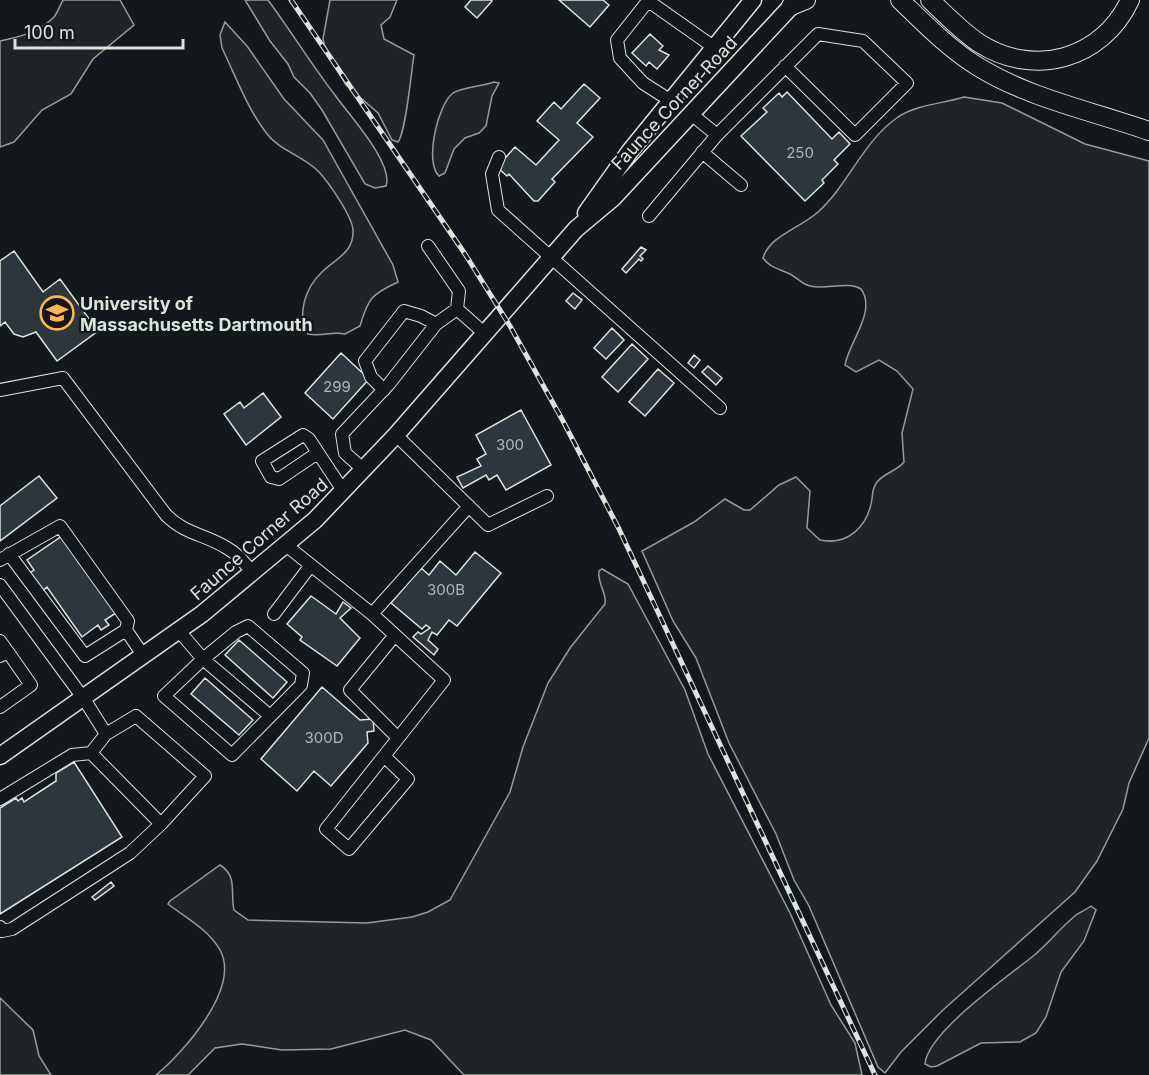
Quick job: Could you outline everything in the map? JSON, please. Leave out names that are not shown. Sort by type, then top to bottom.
[{"type":"highway","points":[[930,0],[965,32],[989,49],[1016,59],[1043,62],[1068,57],[1100,40],[1117,22],[1130,0]]},
{"type":"highway","points":[[899,1],[949,46],[992,75],[1031,92],[1149,130]]},
{"type":"main road","name":"Faunce Corner Road","points":[[576,229],[602,189],[753,0]]},
{"type":"main road","name":"Faunce Corner Road","points":[[0,756],[179,631],[253,574],[344,492],[576,229],[613,198],[690,113],[798,2]]},
{"type":"main road","points":[[671,101],[690,113]]},
{"type":"street","points":[[671,101],[643,83],[620,58],[617,40],[648,0],[715,48]]},
{"type":"street","points":[[649,216],[717,135],[785,66],[818,34],[863,41],[907,83],[855,135],[785,66]]},
{"type":"street","points":[[690,113],[717,135]]},
{"type":"street","points":[[702,153],[741,185]]},
{"type":"street","points":[[499,157],[492,174],[497,207],[720,408]]},
{"type":"street","points":[[364,470],[345,453],[342,434],[384,390],[436,324],[457,309],[459,291],[428,246]]},
{"type":"street","points":[[457,309],[484,333]]},
{"type":"street","points":[[384,390],[371,377],[365,361],[404,311],[436,324]]},
{"type":"street","points":[[0,390],[63,378],[172,521],[186,532],[227,547],[241,558],[253,574]]},
{"type":"street","points":[[396,435],[488,525],[547,496]]},
{"type":"street","points":[[316,454],[344,492]]},
{"type":"street","points":[[372,614],[469,506]]},
{"type":"street","points":[[60,526],[128,621],[126,630],[85,656],[4,557],[60,526]]},
{"type":"street","points":[[286,546],[372,614],[444,680],[326,829],[349,849],[408,779],[384,756]]},
{"type":"street","points":[[274,614],[311,565]]},
{"type":"street","points":[[0,585],[84,699],[106,734]]},
{"type":"street","points":[[248,626],[303,674],[302,685],[278,711],[269,715],[244,747],[232,755],[164,696],[203,660],[236,632],[248,626]]},
{"type":"street","points":[[126,630],[143,655]]},
{"type":"street","points":[[179,631],[203,660],[269,715]]},
{"type":"street","points":[[395,635],[350,690],[398,738]]},
{"type":"street","points":[[0,641],[4,654],[31,684],[0,707]]},
{"type":"street","points":[[0,927],[2,931],[12,929],[130,853],[161,824],[205,776],[136,716],[106,734],[91,753]]},
{"type":"street","points":[[0,799],[72,754],[91,753],[161,824]]},
{"type":"shaded area","points":[[63,0],[120,0],[134,25],[93,59],[71,94],[42,110],[14,142],[0,147],[0,41],[22,36],[42,27],[54,17]]},
{"type":"shaded area","points":[[245,0],[268,0],[377,152],[387,176],[386,186],[375,188],[365,184],[322,110],[310,93],[294,77],[288,64],[270,41]]},
{"type":"shaded area","points":[[330,0],[397,0],[390,17],[381,25],[384,39],[414,55],[406,115],[398,142],[392,140],[378,113],[346,85],[326,52],[323,39]]},
{"type":"shaded area","points":[[225,22],[247,46],[284,99],[323,140],[393,265],[398,282],[372,298],[360,326],[345,334],[308,334],[303,310],[307,293],[316,278],[351,244],[352,224],[339,200],[319,172],[278,145],[260,124],[222,48],[220,35]]},
{"type":"shaded area","points":[[494,82],[499,83],[492,96],[486,126],[479,133],[465,138],[454,149],[445,173],[439,176],[433,159],[433,146],[438,120],[447,99],[457,91]]},
{"type":"shaded area","points":[[964,97],[1002,103],[1085,144],[1149,161],[1149,738],[1129,783],[1123,809],[1097,861],[1075,892],[943,1010],[901,1052],[885,1073],[878,1067],[809,906],[794,880],[776,834],[729,743],[696,658],[673,621],[642,551],[694,522],[725,499],[744,510],[750,510],[779,485],[796,477],[810,491],[807,528],[820,540],[830,541],[848,537],[866,518],[877,482],[904,462],[902,433],[913,389],[897,371],[879,360],[856,372],[845,365],[864,317],[866,307],[861,289],[849,286],[807,285],[772,266],[763,258],[766,250],[772,244],[818,212],[829,201],[865,150],[898,117],[922,107]]},
{"type":"shaded area","points":[[602,569],[628,584],[685,690],[708,754],[790,913],[831,1005],[855,1043],[862,1075],[464,1075],[431,1040],[405,1030],[331,1049],[282,1050],[242,1044],[215,1048],[188,1075],[156,1075],[194,1036],[216,1000],[223,982],[224,965],[220,950],[196,924],[168,904],[220,865],[226,869],[231,880],[234,910],[248,920],[367,923],[412,917],[428,912],[450,900],[510,792],[523,747],[548,683],[570,648],[605,604],[599,575]]},
{"type":"shaded area","points":[[1091,906],[1096,910],[1084,941],[1061,972],[1046,1017],[1036,1033],[1020,1042],[981,1043],[937,1066],[931,1067],[925,1064],[929,1051],[953,1022],[1038,952],[1064,925]]},
{"type":"shaded area","points":[[0,998],[33,1030],[39,1056],[51,1075],[0,1075]]},
{"type":"building","points":[[471,0],[492,1],[477,18],[465,7]]},
{"type":"building","points":[[559,0],[603,0],[609,5],[590,27]]},
{"type":"building","points":[[650,34],[663,46],[659,50],[669,55],[657,69],[649,62],[646,66],[632,53]]},
{"type":"building","points":[[584,84],[600,98],[577,123],[593,137],[552,179],[555,182],[538,201],[534,201],[509,174],[507,176],[498,168],[499,165],[515,147],[536,165],[559,140],[537,121],[554,102],[561,109]]},
{"type":"building","points":[[787,92],[832,139],[839,132],[850,144],[834,160],[838,164],[822,180],[824,183],[805,201],[741,136],[767,112],[763,108],[779,93],[782,97]]},
{"type":"building","points":[[641,247],[646,250],[640,256],[643,259],[641,261],[639,259],[626,273],[622,269]]},
{"type":"building","points":[[14,251],[43,292],[60,279],[98,331],[57,361],[36,332],[23,337],[14,334],[5,322],[0,326],[0,261]]},
{"type":"building","points":[[573,293],[582,300],[575,309],[566,301]]},
{"type":"building","points":[[612,328],[624,340],[606,359],[594,348]]},
{"type":"building","points":[[632,344],[648,359],[618,392],[602,377]]},
{"type":"building","points":[[341,353],[369,379],[333,419],[305,393]]},
{"type":"building","points":[[694,355],[700,360],[694,368],[688,363]]},
{"type":"building","points":[[708,366],[722,378],[716,385],[702,372]]},
{"type":"building","points":[[658,369],[674,383],[645,416],[629,402]]},
{"type":"building","points":[[263,393],[281,417],[246,445],[224,414],[240,402],[244,408]]},
{"type":"building","points":[[521,410],[551,465],[506,490],[497,475],[489,480],[486,475],[463,488],[457,477],[481,466],[477,459],[486,454],[476,435]]},
{"type":"building","points":[[39,476],[57,498],[0,541],[0,506]]},
{"type":"building","points":[[62,536],[116,613],[105,620],[109,625],[101,630],[98,625],[82,637],[47,587],[41,592],[28,574],[34,570],[27,560]]},
{"type":"building","points":[[475,552],[501,573],[457,626],[449,620],[437,635],[432,632],[428,640],[438,649],[434,655],[413,637],[418,632],[421,634],[430,628],[426,625],[422,629],[391,603],[421,568],[429,575],[440,561],[456,575]]},
{"type":"building","points":[[311,596],[336,614],[343,602],[351,608],[340,618],[360,638],[337,666],[300,640],[302,637],[287,624]]},
{"type":"building","points":[[239,640],[287,682],[273,698],[225,655]]},
{"type":"building","points":[[205,678],[253,720],[239,735],[191,694]]},
{"type":"building","points":[[322,687],[360,720],[373,719],[374,731],[367,732],[368,743],[331,786],[314,771],[297,791],[261,759]]},
{"type":"building","points":[[74,762],[122,837],[0,914],[0,808],[16,798],[18,801],[22,798],[24,802],[56,781],[56,773]]},
{"type":"building","points":[[111,882],[114,886],[95,900],[92,897]]},
{"type":"railway","points":[[291,0],[465,254],[510,326],[563,421],[619,529],[875,1075]]},
{"type":"place","name":"University of Massachusetts Dartmouth","points":[[57,313]]}]
